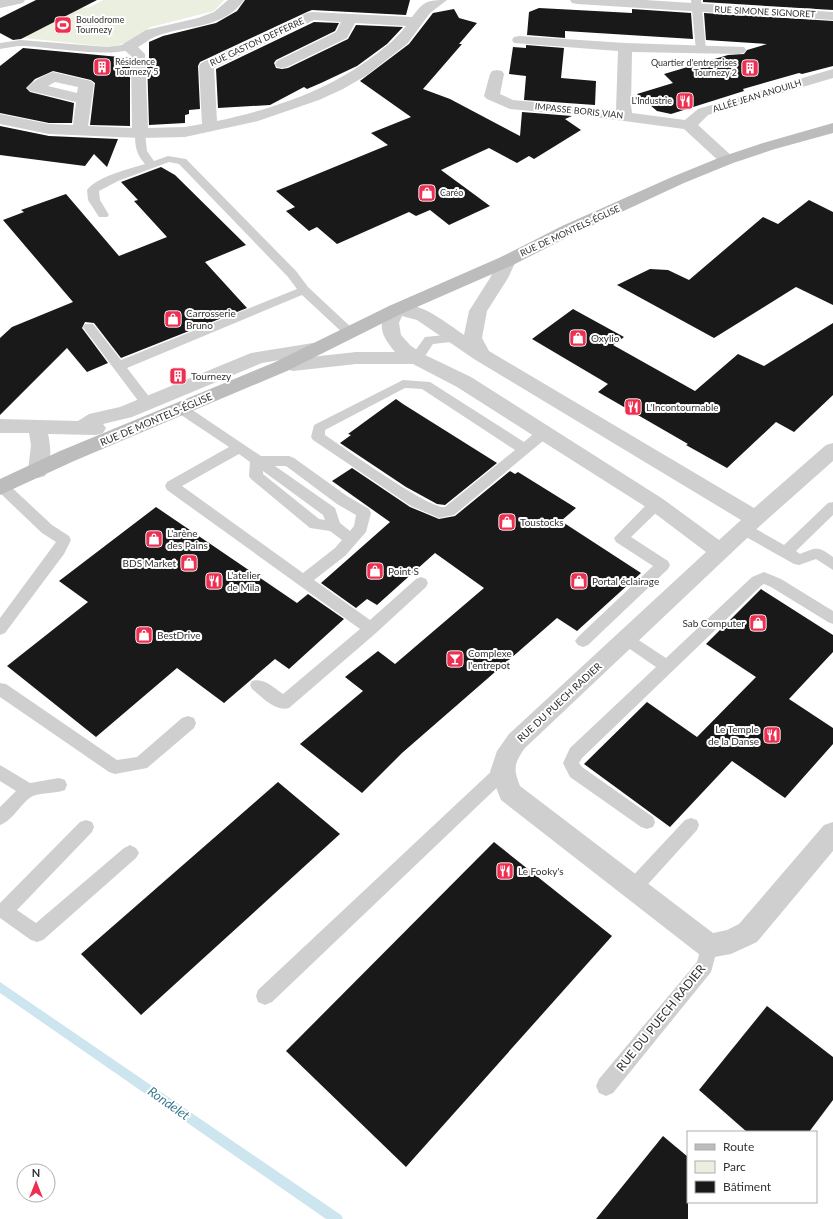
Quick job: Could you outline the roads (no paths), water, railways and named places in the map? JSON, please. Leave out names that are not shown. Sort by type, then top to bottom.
[{"type":"main road","name":"RUE DE MONTELS-ÉGLISE","points":[[1,487],[180,408],[280,367],[313,349],[395,310],[507,261],[568,230],[678,180],[728,160],[769,146],[833,128]]},
{"type":"street","points":[[0,4],[18,0]]},
{"type":"street","points":[[140,133],[138,54],[128,47],[151,33],[202,21],[219,15],[237,0]]},
{"type":"street","points":[[0,119],[49,129],[140,133],[185,132],[252,118],[285,108],[338,86],[381,59],[403,40],[425,10],[440,0]]},
{"type":"street","name":"RUE SIMONE SIGNORET","points":[[577,0],[696,4],[833,16]]},
{"type":"street","name":"RUE GASTON DEFFERRE","points":[[210,127],[206,66],[312,16],[417,22]]},
{"type":"street","points":[[282,64],[342,35],[350,17]]},
{"type":"street","points":[[519,40],[701,50],[739,50]]},
{"type":"street","points":[[624,46],[623,105],[625,116]]},
{"type":"street","name":"ALLÉE JEAN ANOUILH","points":[[689,125],[703,112],[833,73]]},
{"type":"street","name":"IMPASSE BORIS VIAN","points":[[497,74],[492,96],[510,104],[625,116],[689,125]]},
{"type":"street","points":[[80,131],[84,99]]},
{"type":"street","points":[[689,125],[728,160]]},
{"type":"street","points":[[481,355],[473,338],[478,311],[499,278],[507,261]]},
{"type":"street","points":[[721,552],[656,504],[455,377],[416,358],[404,350],[392,336],[390,323],[395,310],[410,311],[423,316],[481,355],[749,524]]},
{"type":"street","name":"RUE DE MONTELS-ÉGLISE","points":[[81,428],[96,419],[125,412],[258,357],[313,349]]},
{"type":"street","points":[[280,367],[356,358],[416,358]]},
{"type":"street","points":[[0,426],[135,428]]},
{"type":"street","points":[[37,427],[41,445],[38,470]]},
{"type":"street","name":"RUE DU PUECH RADIER","points":[[502,772],[509,751],[517,741],[721,552],[749,524],[833,450]]},
{"type":"street","points":[[502,772],[510,793],[709,946],[731,942],[748,933],[833,833]]},
{"type":"lane","points":[[696,4],[701,50]]},
{"type":"lane","points":[[0,46],[21,43],[108,50],[128,47]]},
{"type":"lane","points":[[140,133],[140,150],[142,155],[152,165]]},
{"type":"lane","points":[[103,215],[94,200],[93,190],[103,183],[168,159],[182,161],[292,274],[304,290],[349,332]]},
{"type":"lane","points":[[119,366],[304,290]]},
{"type":"lane","points":[[89,327],[147,403]]},
{"type":"lane","points":[[416,358],[429,340],[439,338],[456,338]]},
{"type":"lane","points":[[435,392],[455,377]]},
{"type":"lane","points":[[524,450],[425,386],[403,384],[319,428],[318,437],[416,502],[439,513],[449,511],[524,450],[544,433]]},
{"type":"lane","points":[[180,408],[222,435],[257,461],[289,461],[342,500],[364,513],[361,528],[340,552],[304,580]]},
{"type":"lane","points":[[238,448],[172,486],[371,629]]},
{"type":"lane","points":[[257,461],[256,476],[316,524],[333,526],[351,539]]},
{"type":"lane","points":[[0,629],[59,550],[64,540],[47,529],[1,487]]},
{"type":"lane","points":[[583,641],[663,565],[621,538],[656,504]]},
{"type":"lane","points":[[785,553],[833,507]]},
{"type":"lane","points":[[749,524],[785,553],[799,560],[817,553],[833,564]]},
{"type":"lane","points":[[647,822],[576,772],[571,763],[576,753],[757,581],[764,578],[776,583],[833,618]]},
{"type":"lane","points":[[258,686],[283,703],[371,629],[421,583]]},
{"type":"lane","points":[[626,639],[667,667]]},
{"type":"lane","points":[[0,689],[115,766],[141,763],[188,723]]},
{"type":"lane","points":[[0,772],[28,790]]},
{"type":"lane","points":[[265,996],[502,772]]},
{"type":"lane","points":[[0,818],[28,790],[59,785]]},
{"type":"lane","points":[[634,887],[691,825]]},
{"type":"lane","points":[[86,827],[4,911],[37,934],[130,854]]},
{"type":"lane","name":"RUE DU PUECH RADIER","points":[[606,1086],[705,966],[709,946]]},
{"type":"waterway","name":"Rondelet","points":[[0,987],[337,1219]]},
{"type":"place","name":"Boulodrome Tournezy","points":[[63,25]]},
{"type":"place","name":"Résidence Tournezy 5","points":[[102,67]]},
{"type":"place","name":"Quartier d'entreprises Tournezy 2","points":[[750,68]]},
{"type":"place","name":"L'Industrie","points":[[685,101]]},
{"type":"place","name":"Caréo","points":[[427,193]]},
{"type":"place","name":"Carrosserie Bruno","points":[[173,319]]},
{"type":"place","name":"Oxylio","points":[[578,338]]},
{"type":"place","name":"Tournezy","points":[[178,376]]},
{"type":"place","name":"L'Incontournable","points":[[633,407]]},
{"type":"place","name":"Toustocks","points":[[507,522]]},
{"type":"place","name":"L'arène des Pains","points":[[154,539]]},
{"type":"place","name":"BDS Market","points":[[189,563]]},
{"type":"place","name":"Point S","points":[[375,571]]},
{"type":"place","name":"L'atelier de Mila","points":[[214,581]]},
{"type":"place","name":"Portal éclairage","points":[[579,581]]},
{"type":"place","name":"Sab Computer","points":[[758,623]]},
{"type":"place","name":"BestDrive","points":[[144,635]]},
{"type":"place","name":"Complexe l'entrepot","points":[[455,659]]},
{"type":"place","name":"Le Temple de la Danse","points":[[772,735]]},
{"type":"place","name":"Le Fooky's","points":[[505,871]]}]
